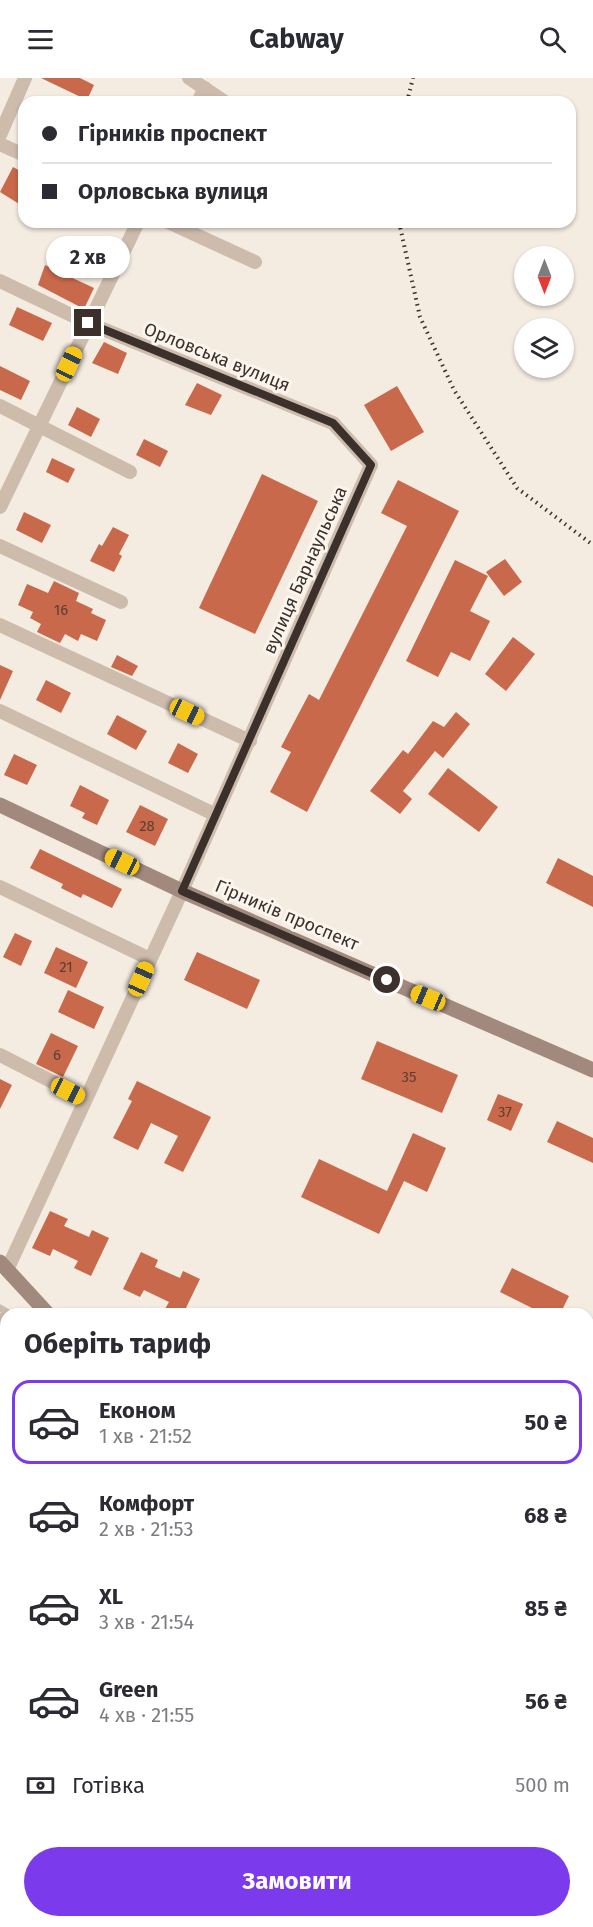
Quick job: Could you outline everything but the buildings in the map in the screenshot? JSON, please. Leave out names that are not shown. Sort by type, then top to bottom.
[{"type":"main road","name":"Гірників проспект","points":[[0,804],[182,891],[593,1071]]},
{"type":"main road","points":[[4,1266],[38,1308]]},
{"type":"street","points":[[0,135],[25,78]]},
{"type":"street","points":[[189,78],[216,96]]},
{"type":"street","points":[[201,96],[205,88]]},
{"type":"street","points":[[0,144],[18,152]]},
{"type":"street","points":[[0,507],[135,228]]},
{"type":"street","points":[[181,228],[255,262]]},
{"type":"street","name":"Орловська вулиця","points":[[0,280],[88,323],[333,423]]},
{"type":"street","points":[[0,406],[40,424],[130,472]]},
{"type":"street","name":"вулиця Барнаульська","points":[[250,741],[371,465],[333,423]]},
{"type":"street","points":[[0,546],[121,602]]},
{"type":"street","points":[[0,625],[250,741],[86,1100],[4,1266]]},
{"type":"street","points":[[0,711],[216,815]]},
{"type":"street","points":[[0,887],[150,959]]},
{"type":"street","points":[[0,1055],[86,1100]]},
{"type":"railway","points":[[408,96],[413,78]]},
{"type":"railway","points":[[400,228],[420,317],[454,390],[517,488],[593,545]]},
{"type":"route","points":[[88,323],[333,423],[371,465],[182,891],[387,980]]}]
